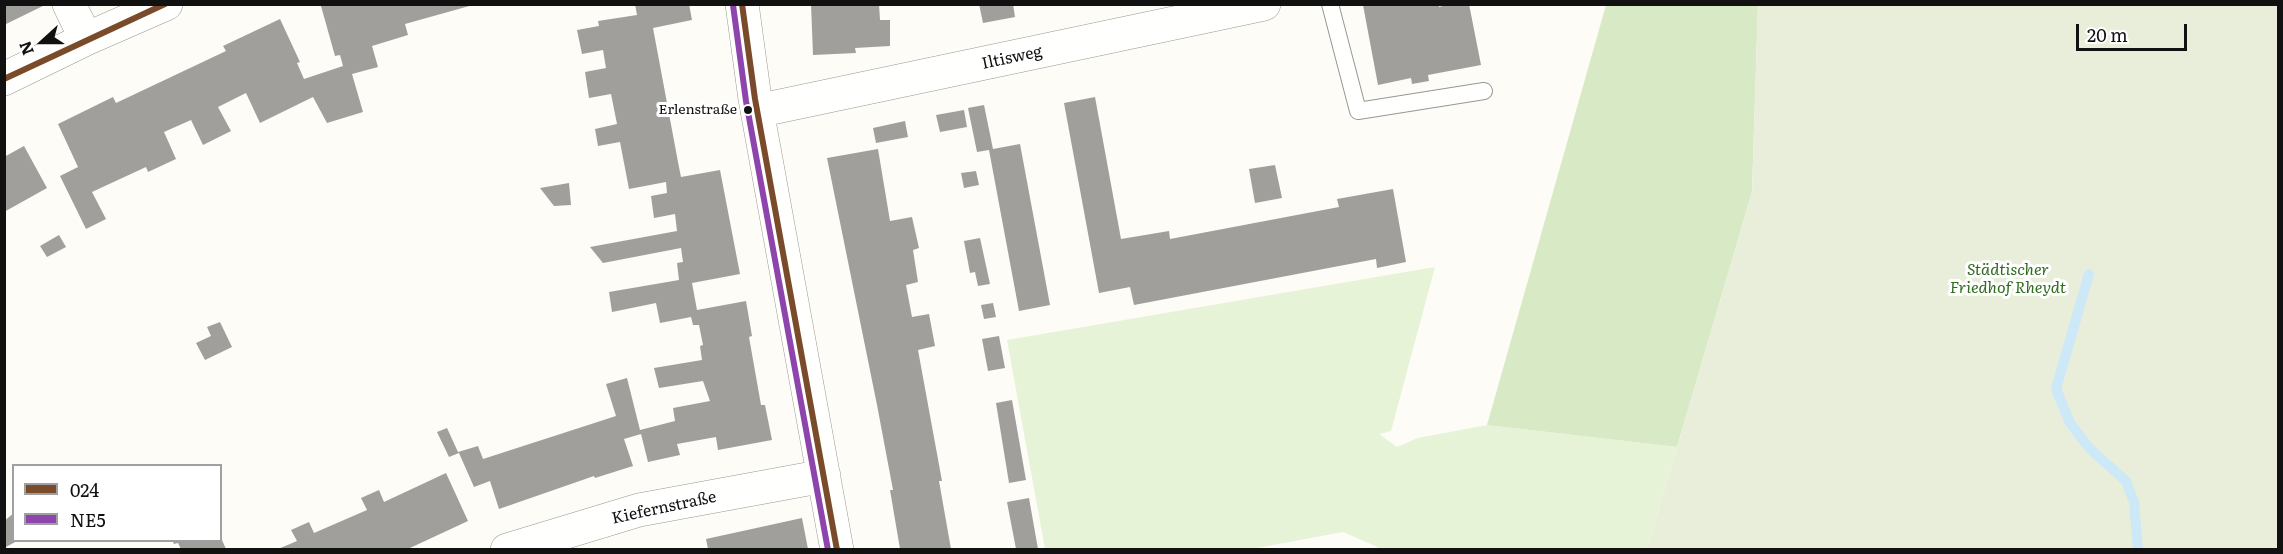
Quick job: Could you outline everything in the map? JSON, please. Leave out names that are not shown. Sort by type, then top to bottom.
[{"type":"street","points":[[69,4],[86,39]]},
{"type":"street","points":[[4,79],[86,39],[166,4]]},
{"type":"street","points":[[742,4],[757,111],[837,549]]},
{"type":"street","name":"Iltisweg","points":[[757,111],[1267,5]]},
{"type":"street","name":"Kiefernstraße","points":[[507,549],[639,510],[824,476]]},
{"type":"lane","points":[[1330,4],[1358,111],[1484,91]]},
{"type":"green space","points":[[1606,5],[1758,5],[1752,192],[1677,447],[1487,425]]},
{"type":"green space","name":"Städtischer Friedhof Rheydt","points":[[1758,5],[2278,5],[2278,549],[1647,549],[1752,192]]},
{"type":"green space","points":[[1435,267],[1391,431],[1379,434],[1397,447],[1418,438],[1487,425],[1677,447],[1647,549],[1382,549],[1343,532],[1252,549],[1045,549],[1007,340]]},
{"type":"building","points":[[4,4],[47,4],[4,25]]},
{"type":"building","points":[[328,4],[473,5],[405,24],[408,35],[372,46],[378,67],[352,74],[363,112],[327,123],[313,97],[260,123],[246,93],[218,107],[231,131],[203,145],[191,120],[164,132],[176,159],[148,172],[146,167],[92,192],[106,219],[86,229],[60,176],[78,167],[58,124],[113,97],[116,103],[226,51],[223,46],[280,19],[300,62],[297,63],[304,79],[343,66],[340,55],[335,56],[321,6]]},
{"type":"building","points":[[635,4],[689,4],[692,20],[653,28],[678,162],[681,177],[720,170],[740,274],[692,283],[697,310],[746,301],[752,336],[749,337],[761,405],[765,405],[772,440],[718,450],[716,437],[677,444],[680,455],[648,462],[641,434],[624,439],[633,466],[595,478],[594,476],[499,509],[490,481],[474,487],[459,453],[449,457],[437,432],[447,428],[458,452],[478,446],[483,459],[616,416],[606,384],[627,378],[640,430],[675,421],[673,408],[710,401],[703,381],[659,388],[654,368],[702,360],[700,346],[703,345],[699,325],[693,325],[691,317],[660,323],[656,303],[612,312],[609,292],[679,280],[677,263],[683,262],[681,248],[603,263],[590,247],[677,231],[675,214],[654,218],[651,196],[667,193],[666,182],[629,189],[620,142],[598,146],[595,129],[617,124],[611,94],[589,98],[585,72],[606,68],[603,50],[582,54],[577,30],[599,26],[598,21],[637,15]]},
{"type":"building","points":[[811,4],[879,4],[880,20],[890,20],[890,46],[855,48],[856,53],[813,55]]},
{"type":"building","points":[[979,4],[1013,4],[1015,17],[983,23]]},
{"type":"building","points":[[1469,4],[1481,65],[1428,75],[1429,81],[1412,84],[1411,78],[1378,85],[1363,5],[1439,5],[1439,7]]},
{"type":"building","points":[[1095,97],[1121,239],[1169,231],[1170,239],[1339,207],[1337,199],[1393,189],[1406,262],[1377,268],[1376,259],[1134,305],[1130,287],[1099,293],[1064,103]]},
{"type":"building","points":[[984,105],[993,149],[1020,144],[1050,305],[1019,311],[989,150],[977,152],[968,108]]},
{"type":"building","points":[[964,110],[967,127],[940,132],[936,115]]},
{"type":"building","points":[[905,121],[908,137],[876,143],[873,128]]},
{"type":"building","points":[[24,146],[47,188],[4,212],[4,157]]},
{"type":"building","points":[[878,149],[890,221],[912,217],[919,248],[913,250],[918,282],[906,285],[912,317],[929,314],[935,346],[918,350],[942,481],[939,481],[951,549],[900,549],[890,490],[893,490],[827,158]]},
{"type":"building","points":[[1275,165],[1282,198],[1255,203],[1249,169]]},
{"type":"building","points":[[976,171],[979,185],[964,188],[961,173]]},
{"type":"building","points":[[569,183],[571,205],[554,206],[540,188]]},
{"type":"building","points":[[59,235],[66,247],[47,257],[40,246]]},
{"type":"building","points":[[980,238],[990,284],[978,286],[975,272],[970,273],[964,241]]},
{"type":"building","points":[[993,303],[996,317],[984,319],[981,305]]},
{"type":"building","points":[[220,322],[232,347],[205,360],[196,343],[211,336],[207,327]]},
{"type":"building","points":[[999,336],[1005,368],[988,371],[982,339]]},
{"type":"building","points":[[1012,400],[1026,480],[1009,483],[996,403]]},
{"type":"building","points":[[446,473],[468,521],[410,548],[278,549],[297,541],[291,530],[309,522],[314,533],[367,510],[361,498],[379,490],[384,502]]},
{"type":"building","points":[[1029,498],[1038,549],[1016,549],[1007,502]]},
{"type":"building","points":[[12,515],[12,542],[15,542],[4,548],[4,521]]},
{"type":"building","points":[[802,518],[808,549],[708,549],[706,539]]},
{"type":"building","points":[[222,540],[226,549],[181,549],[178,543],[173,542],[222,542]]},
{"type":"waterway","points":[[2089,274],[2056,389],[2070,423],[2090,449],[2126,481],[2134,502],[2138,550]]},
{"type":"transit line","name":"024","points":[[4,79],[165,4]]},
{"type":"transit line","name":"024","points":[[742,4],[755,99],[837,550]]},
{"type":"transit line","name":"NE5","points":[[733,5],[746,101],[828,550]]},
{"type":"place","name":"Erlenstraße","points":[[748,110]]}]
